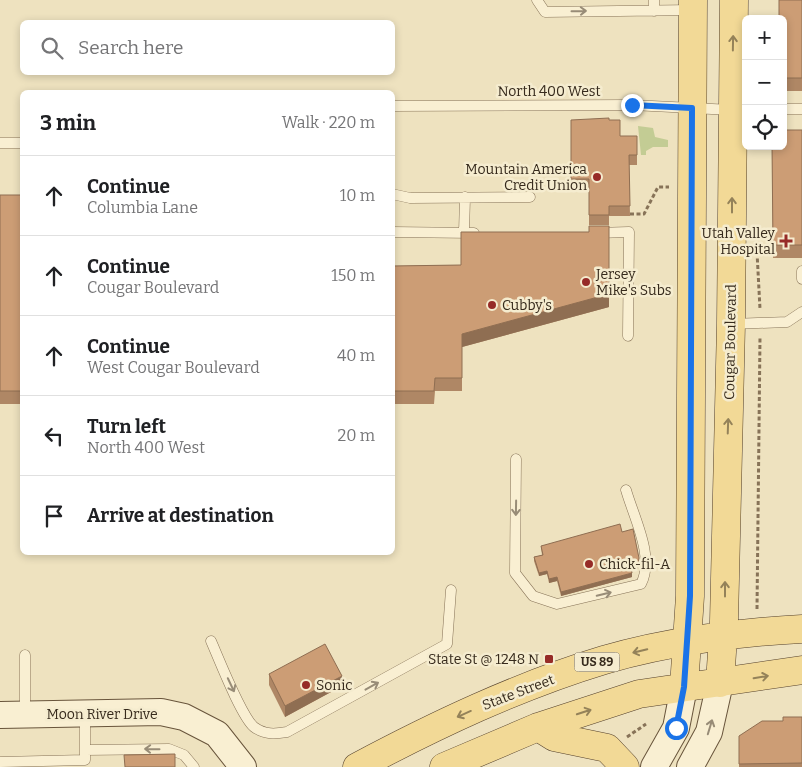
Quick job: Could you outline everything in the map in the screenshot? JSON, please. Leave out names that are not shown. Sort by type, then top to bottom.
[{"type":"main road","name":"Cougar Boulevard","points":[[720,683],[723,638],[739,109],[734,0]]},
{"type":"main road","points":[[684,687],[690,596],[690,216],[693,5]]},
{"type":"main road","name":"US 89","points":[[688,640],[802,629]]},
{"type":"main road","name":"State Street","points":[[357,767],[426,730],[508,694],[604,660],[688,640]]},
{"type":"main road","points":[[444,767],[538,727],[638,694],[802,670]]},
{"type":"main road","points":[[538,727],[554,737],[607,748],[625,767]]},
{"type":"street","points":[[690,767],[709,732],[720,683]]},
{"type":"street","points":[[654,767],[676,728],[684,687]]},
{"type":"street","name":"Moon River Drive","points":[[13,714],[161,712],[184,717],[218,734],[238,764]]},
{"type":"lane","points":[[537,0],[546,12],[654,5],[693,5]]},
{"type":"lane","name":"North 400 West","points":[[395,106],[632,105],[739,109]]},
{"type":"lane","points":[[787,109],[802,109]]},
{"type":"lane","points":[[0,144],[20,143]]},
{"type":"lane","points":[[395,195],[410,198],[530,197]]},
{"type":"lane","points":[[464,233],[465,197]]},
{"type":"lane","points":[[395,232],[484,233]]},
{"type":"lane","points":[[581,233],[629,232],[628,336]]},
{"type":"lane","points":[[802,271],[802,279]]},
{"type":"lane","points":[[731,324],[787,322],[802,312]]},
{"type":"lane","points":[[516,459],[515,572],[533,596],[544,601],[557,604],[570,602],[641,584],[647,570],[644,547],[626,490]]},
{"type":"lane","points":[[211,641],[250,723],[264,732],[274,734],[287,732],[447,644],[451,590]]},
{"type":"lane","points":[[13,714],[25,655]]},
{"type":"lane","points":[[85,714],[85,759]]},
{"type":"lane","points":[[0,762],[85,759],[169,749],[184,755],[194,767]]},
{"type":"path","points":[[630,214],[644,214],[658,187],[670,187]]},
{"type":"path","points":[[625,739],[646,724]]},
{"type":"green space","points":[[638,126],[653,128],[655,137],[668,140],[668,147],[653,147],[646,151],[646,155],[641,155]]},
{"type":"building","points":[[779,0],[802,0],[802,78],[787,78],[787,15],[779,15]]},
{"type":"building","name":"Mountain America Credit Union","points":[[609,118],[609,120],[620,120],[620,136],[637,136],[637,155],[629,155],[630,206],[609,206],[609,215],[589,215],[589,179],[571,179],[571,120]]},
{"type":"building","points":[[787,130],[802,130],[802,245],[773,245],[772,150],[787,150]]},
{"type":"building","points":[[0,195],[20,195],[20,391],[0,391]]},
{"type":"building","points":[[589,226],[609,226],[609,294],[462,334],[462,378],[435,378],[434,391],[395,391],[395,266],[461,265],[461,232],[589,232]]},
{"type":"building","name":"Chick-fil-A","points":[[620,524],[622,532],[633,529],[639,558],[638,566],[631,568],[632,573],[561,592],[557,577],[549,579],[547,571],[539,573],[534,557],[543,555],[541,546]]},
{"type":"building","name":"Sonic","points":[[325,644],[342,676],[285,706],[269,674]]},
{"type":"building","points":[[783,717],[802,717],[802,763],[739,764],[739,736],[762,721],[783,721]]},
{"type":"building","points":[[175,754],[175,767],[125,767],[124,755]]},
{"type":"place","name":"Mountain America Credit Union","points":[[597,177]]},
{"type":"place","name":"Utah Valley Hospital","points":[[786,241]]},
{"type":"place","name":"Jersey Mike's Subs","points":[[586,282]]},
{"type":"place","name":"Cubby's","points":[[492,305]]},
{"type":"place","name":"Chick-fil-A","points":[[589,564]]},
{"type":"place","name":"State St @ 1248 N","points":[[549,659]]},
{"type":"place","name":"Sonic","points":[[306,685]]},
{"type":"route","points":[[632,105],[692,108],[690,216],[690,596],[684,687],[676,728]]}]
